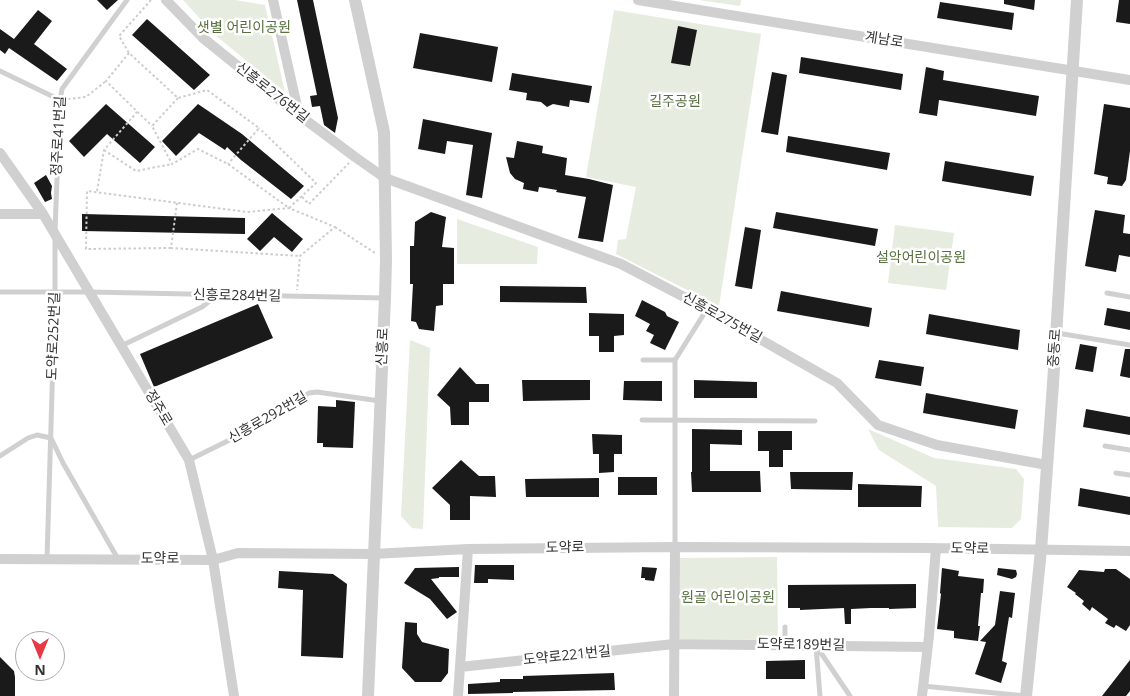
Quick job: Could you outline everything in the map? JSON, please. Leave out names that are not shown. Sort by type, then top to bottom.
[{"type":"street","name":"신흥로276번길","points":[[166,0],[203,38],[287,106],[385,178]]},
{"type":"street","points":[[273,0],[299,115]]},
{"type":"street","name":"신흥로","points":[[355,0],[384,132],[385,178],[385,298],[368,696]]},
{"type":"street","name":"계남로","points":[[638,0],[1130,80]]},
{"type":"street","name":"중동로","points":[[1026,696],[1047,465],[1077,0]]},
{"type":"street","name":"정주로","points":[[0,152],[43,214],[189,460],[213,560],[234,696]]},
{"type":"street","name":"신흥로275번길","points":[[385,178],[621,264],[707,308],[837,382],[878,426],[938,445],[1047,465]]},
{"type":"street","points":[[0,214],[43,214]]},
{"type":"street","points":[[674,696],[675,547]]},
{"type":"street","name":"도약로","points":[[0,559],[213,560],[238,553],[374,554],[468,549],[675,547],[1130,551]]},
{"type":"street","points":[[922,691],[936,548]]},
{"type":"street","points":[[458,696],[468,549]]},
{"type":"street","name":"도약로189번길","points":[[674,644],[927,647]]},
{"type":"street","name":"도약로221번길","points":[[460,668],[674,644]]},
{"type":"lane","name":"정주로41번길","points":[[55,234],[62,89],[127,0]]},
{"type":"lane","points":[[0,71],[60,100]]},
{"type":"lane","name":"도약로252번길","points":[[47,559],[55,234]]},
{"type":"lane","name":"신흥로284번길","points":[[0,292],[385,298]]},
{"type":"lane","points":[[1107,293],[1130,297]]},
{"type":"lane","points":[[121,346],[202,307],[217,295]]},
{"type":"lane","points":[[675,547],[675,360],[707,308]]},
{"type":"lane","points":[[1056,333],[1130,345]]},
{"type":"lane","points":[[643,360],[675,360]]},
{"type":"lane","name":"신흥로292번길","points":[[189,460],[264,423],[309,393],[317,392],[380,401]]},
{"type":"lane","points":[[642,420],[815,420]]},
{"type":"lane","points":[[0,456],[28,438],[37,435],[51,438],[63,463],[118,559]]},
{"type":"lane","points":[[1106,446],[1130,450]]},
{"type":"lane","points":[[1116,473],[1130,475]]},
{"type":"lane","points":[[785,645],[786,627]]},
{"type":"lane","points":[[816,646],[820,696]]},
{"type":"lane","points":[[816,646],[850,696]]},
{"type":"lane","name":"중동로","points":[[922,691],[1026,696]]},
{"type":"path","points":[[151,0],[119,36],[130,53],[178,98]]},
{"type":"path","points":[[60,100],[86,97],[106,81],[130,53]]},
{"type":"path","points":[[106,81],[152,126],[172,164]]},
{"type":"path","points":[[152,126],[178,98],[207,90],[260,128],[316,183],[290,208],[247,212],[87,191],[86,249],[171,248],[300,256],[335,227]]},
{"type":"path","points":[[97,191],[104,150],[138,112]]},
{"type":"path","points":[[228,164],[260,128]]},
{"type":"path","points":[[104,150],[136,171],[172,164],[198,149],[228,164],[290,208],[335,227],[386,259]]},
{"type":"path","points":[[302,196],[309,204],[355,157]]},
{"type":"path","points":[[171,248],[177,202]]},
{"type":"path","points":[[296,297],[300,256]]},
{"type":"green space","name":"샛별 어린이공원","points":[[183,0],[235,0],[265,5],[285,92],[215,35]]},
{"type":"green space","points":[[699,0],[741,0],[740,6]]},
{"type":"green space","name":"길주공원","points":[[614,10],[761,34],[719,306],[616,254],[618,240],[626,239],[636,187],[586,177]]},
{"type":"green space","points":[[457,219],[538,247],[537,264],[457,264]]},
{"type":"green space","name":"설악어린이공원","points":[[895,225],[954,233],[946,290],[888,283]]},
{"type":"green space","points":[[410,340],[430,348],[423,529],[412,528],[401,516]]},
{"type":"green space","points":[[868,429],[934,458],[1016,469],[1024,479],[1021,519],[1012,528],[938,527],[936,486],[879,450]]},
{"type":"green space","name":"원골 어린이공원","points":[[777,557],[778,640],[678,639],[679,558]]},
{"type":"building","points":[[97,0],[118,0],[107,10]]},
{"type":"building","points":[[297,0],[313,0],[338,118],[335,133],[324,125],[320,106],[312,107],[310,96],[317,95]]},
{"type":"building","points":[[1004,0],[1035,0],[1034,10],[1004,4]]},
{"type":"building","points":[[1119,0],[1130,0],[1130,24],[1116,22]]},
{"type":"building","points":[[940,2],[1014,13],[1012,30],[937,18]]},
{"type":"building","points":[[38,10],[52,21],[34,44],[67,69],[57,81],[9,48],[5,54],[0,50],[0,29],[14,39]]},
{"type":"building","points":[[147,19],[210,75],[194,90],[132,35]]},
{"type":"building","points":[[678,26],[697,30],[690,66],[671,63]]},
{"type":"building","points":[[420,33],[498,47],[492,82],[413,68]]},
{"type":"building","points":[[801,57],[903,74],[901,90],[799,73]]},
{"type":"building","points":[[926,67],[944,71],[943,80],[1039,96],[1036,116],[939,100],[937,116],[919,113]]},
{"type":"building","points":[[772,72],[787,75],[778,135],[761,132]]},
{"type":"building","points":[[512,73],[592,86],[589,103],[570,100],[569,107],[553,104],[547,107],[541,102],[526,100],[527,93],[509,90]]},
{"type":"building","points":[[106,104],[155,147],[140,163],[107,134],[84,157],[69,141]]},
{"type":"building","points":[[198,104],[242,134],[304,186],[291,199],[227,147],[225,150],[199,133],[176,156],[162,141]]},
{"type":"building","points":[[1104,104],[1130,108],[1130,151],[1126,180],[1122,186],[1107,184],[1108,177],[1094,174]]},
{"type":"building","points":[[423,119],[492,133],[482,198],[466,195],[473,145],[447,141],[445,154],[418,149]]},
{"type":"building","points":[[788,136],[890,153],[887,170],[786,152]]},
{"type":"building","points":[[517,141],[543,146],[542,153],[567,158],[565,175],[613,185],[603,242],[578,238],[586,197],[539,187],[538,192],[523,189],[524,183],[515,179],[510,173],[506,157],[514,158]]},
{"type":"building","points":[[945,161],[1034,176],[1031,196],[942,181]]},
{"type":"building","points":[[46,175],[52,186],[52,199],[45,202],[34,183]]},
{"type":"building","points":[[1095,210],[1125,215],[1123,233],[1130,234],[1130,257],[1119,255],[1116,272],[1085,266]]},
{"type":"building","points":[[431,212],[446,217],[442,247],[454,248],[454,284],[443,284],[443,305],[436,306],[434,331],[419,329],[416,322],[411,321],[413,284],[410,284],[410,246],[414,246],[415,222]]},
{"type":"building","points":[[776,212],[878,229],[875,246],[773,228]]},
{"type":"building","points":[[272,213],[303,239],[292,252],[274,237],[260,251],[247,239]]},
{"type":"building","points":[[82,214],[245,218],[245,234],[82,231]]},
{"type":"building","points":[[745,227],[761,230],[752,289],[735,286]]},
{"type":"building","points":[[500,286],[586,287],[587,303],[500,302]]},
{"type":"building","points":[[781,291],[872,308],[869,327],[777,311]]},
{"type":"building","points":[[642,300],[679,322],[665,350],[650,343],[654,335],[646,331],[650,324],[635,316]]},
{"type":"building","points":[[258,304],[273,338],[154,387],[140,354]]},
{"type":"building","points":[[1107,308],[1130,312],[1130,330],[1104,325]]},
{"type":"building","points":[[589,313],[624,314],[624,335],[614,336],[614,352],[599,352],[599,336],[589,336]]},
{"type":"building","points":[[929,314],[1020,330],[1018,350],[926,334]]},
{"type":"building","points":[[1080,344],[1097,347],[1093,372],[1075,369]]},
{"type":"building","points":[[1125,349],[1130,349],[1130,378],[1120,376]]},
{"type":"building","points":[[879,360],[924,367],[921,386],[875,378]]},
{"type":"building","points":[[460,367],[476,384],[489,384],[489,402],[469,402],[469,425],[451,425],[450,407],[437,395]]},
{"type":"building","points":[[522,380],[590,380],[590,400],[523,401]]},
{"type":"building","points":[[694,380],[757,382],[757,398],[694,398]]},
{"type":"building","points":[[624,381],[662,381],[662,401],[623,400]]},
{"type":"building","points":[[926,393],[1018,410],[1015,429],[923,413]]},
{"type":"building","points":[[336,400],[355,402],[353,448],[323,447],[323,443],[317,443],[318,406],[336,407]]},
{"type":"building","points":[[1086,409],[1130,417],[1130,435],[1083,427]]},
{"type":"building","points":[[692,429],[742,430],[742,445],[710,444],[710,471],[760,471],[761,492],[692,492]]},
{"type":"building","points":[[758,431],[792,431],[792,450],[783,450],[783,467],[769,467],[769,451],[758,451]]},
{"type":"building","points":[[592,434],[622,435],[622,454],[614,454],[614,472],[599,473],[599,454],[593,454]]},
{"type":"building","points":[[461,460],[479,476],[495,476],[496,497],[470,496],[470,520],[450,520],[450,505],[432,488]]},
{"type":"building","points":[[790,472],[853,472],[852,490],[791,489]]},
{"type":"building","points":[[618,477],[657,477],[657,495],[618,495]]},
{"type":"building","points":[[599,478],[599,497],[526,497],[525,479]]},
{"type":"building","points":[[858,484],[922,486],[921,507],[858,507]]},
{"type":"building","points":[[1080,488],[1130,497],[1130,515],[1078,506]]},
{"type":"building","points":[[475,565],[514,565],[514,580],[488,579],[488,583],[474,583]]},
{"type":"building","points":[[459,567],[459,577],[431,579],[457,612],[447,619],[430,599],[404,583],[415,568]]},
{"type":"building","points":[[642,567],[657,568],[654,581],[641,578]]},
{"type":"building","points":[[942,568],[959,571],[958,576],[984,579],[983,593],[981,593],[978,641],[954,638],[954,631],[937,629]]},
{"type":"building","points":[[998,568],[1016,570],[1016,577],[1012,579],[997,575]]},
{"type":"building","points":[[1105,569],[1116,569],[1130,579],[1130,625],[1126,631],[1116,625],[1114,628],[1105,623],[1108,619],[1092,607],[1090,611],[1082,604],[1084,601],[1067,587],[1079,570],[1104,572]]},
{"type":"building","points":[[279,571],[333,574],[347,584],[343,658],[301,656],[303,590],[278,588]]},
{"type":"building","points":[[916,584],[916,608],[851,609],[851,624],[845,624],[844,608],[800,610],[800,608],[788,608],[788,585]]},
{"type":"building","points":[[1000,591],[1015,593],[1012,618],[1009,617],[1002,661],[1007,663],[1001,683],[975,674],[986,642],[980,641],[995,625]]},
{"type":"building","points":[[405,622],[417,623],[417,634],[422,642],[449,649],[448,673],[441,682],[415,682],[402,668]]},
{"type":"building","points":[[0,657],[14,671],[15,696],[0,696]]},
{"type":"building","points":[[805,660],[805,679],[766,679],[766,661]]},
{"type":"building","points":[[1130,660],[1130,691],[1126,696],[1102,696]]},
{"type":"building","points":[[614,673],[615,690],[468,694],[468,684],[500,682],[500,679],[523,679],[523,676]]}]
